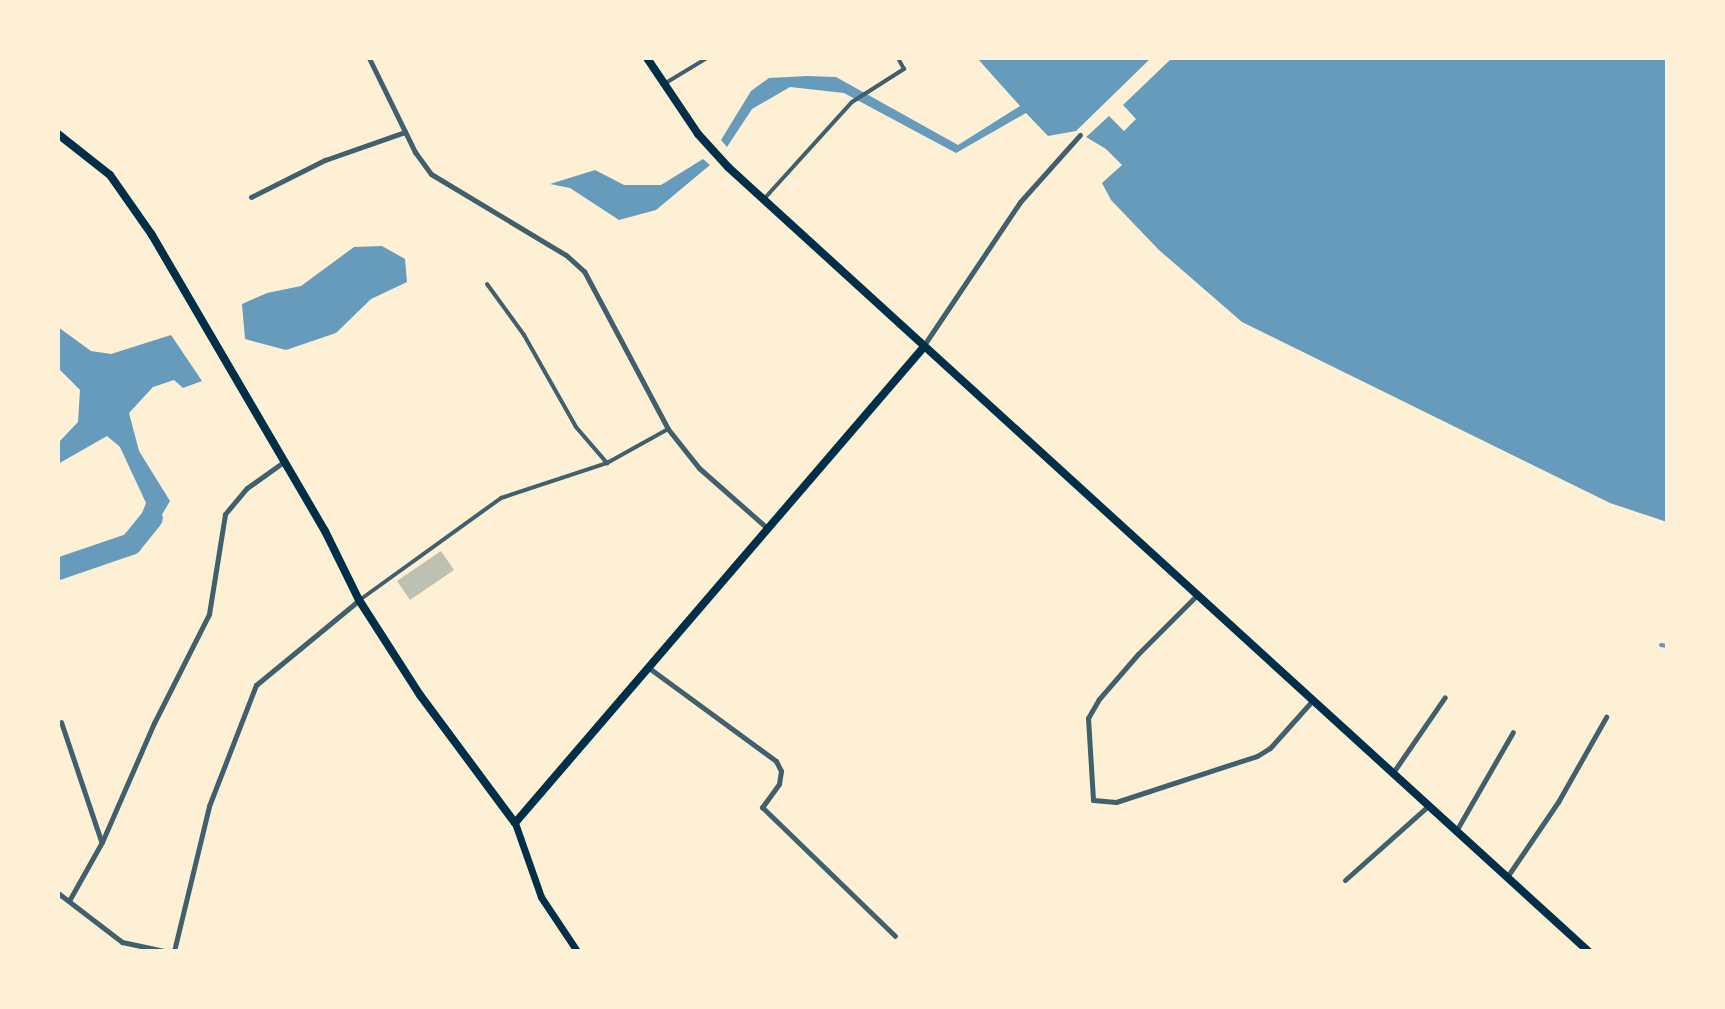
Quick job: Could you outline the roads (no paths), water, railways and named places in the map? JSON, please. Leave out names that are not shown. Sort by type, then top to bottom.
[{"type":"main road","points":[[647,58],[662,85],[698,134],[764,200],[1588,951]]},
{"type":"main road","points":[[58,134],[110,175],[152,235],[282,463],[325,531],[359,600],[420,695],[515,823],[541,897],[577,951]]},
{"type":"main road","points":[[515,823],[766,527],[923,348]]},
{"type":"street","points":[[369,58],[405,132],[431,174],[566,255],[584,271],[668,429],[699,468],[766,527]]},
{"type":"street","points":[[662,85],[707,58]]},
{"type":"street","points":[[764,200],[852,102],[904,69],[898,58]]},
{"type":"street","points":[[251,197],[325,160],[405,132]]},
{"type":"street","points":[[923,348],[1020,202],[1080,135]]},
{"type":"street","points":[[487,284],[524,335],[576,427],[607,463]]},
{"type":"street","points":[[174,951],[209,806],[256,685],[359,600],[501,498],[607,463],[668,429]]},
{"type":"street","points":[[70,899],[102,842],[154,723],[209,614],[216,585],[219,532],[225,514],[247,488],[282,463]]},
{"type":"street","points":[[1196,596],[1138,654],[1099,699],[1088,718],[1093,800],[1116,802],[1257,756],[1270,748],[1312,701]]},
{"type":"street","points":[[648,667],[776,761],[781,771],[779,784],[762,807],[895,936]]},
{"type":"street","points":[[1392,774],[1445,697]]},
{"type":"street","points":[[1506,877],[1558,802],[1606,717]]},
{"type":"street","points":[[61,722],[102,842]]},
{"type":"street","points":[[1456,831],[1513,732]]},
{"type":"street","points":[[1345,880],[1428,806]]},
{"type":"street","points":[[58,893],[70,899],[78,912],[122,942],[164,951]]},
{"type":"water","points":[[977,58],[1667,58],[1667,522],[1610,503],[1242,322],[1159,250],[1111,200],[1102,183],[1122,165],[1106,149],[1076,131],[1048,136],[1026,113],[956,153],[844,93],[790,87],[752,109],[727,147],[721,140],[751,91],[769,78],[807,76],[836,77],[958,145],[1020,106]]},
{"type":"water","points":[[703,159],[710,165],[656,210],[619,220],[570,188],[550,184],[595,170],[624,185],[661,185]]},
{"type":"water","points":[[382,246],[405,259],[407,282],[371,299],[336,333],[286,350],[245,339],[242,304],[267,293],[301,286],[354,247]]},
{"type":"water","points":[[58,327],[91,351],[111,354],[171,335],[202,381],[183,388],[174,380],[153,387],[129,413],[139,451],[170,501],[154,528],[113,555],[109,546],[137,526],[146,503],[120,447],[107,436],[58,464],[58,443],[78,422],[80,390],[58,368]]},
{"type":"waterway","points":[[58,569],[131,544],[152,518]]},
{"type":"waterway","points":[[1661,645],[1667,646]]}]
